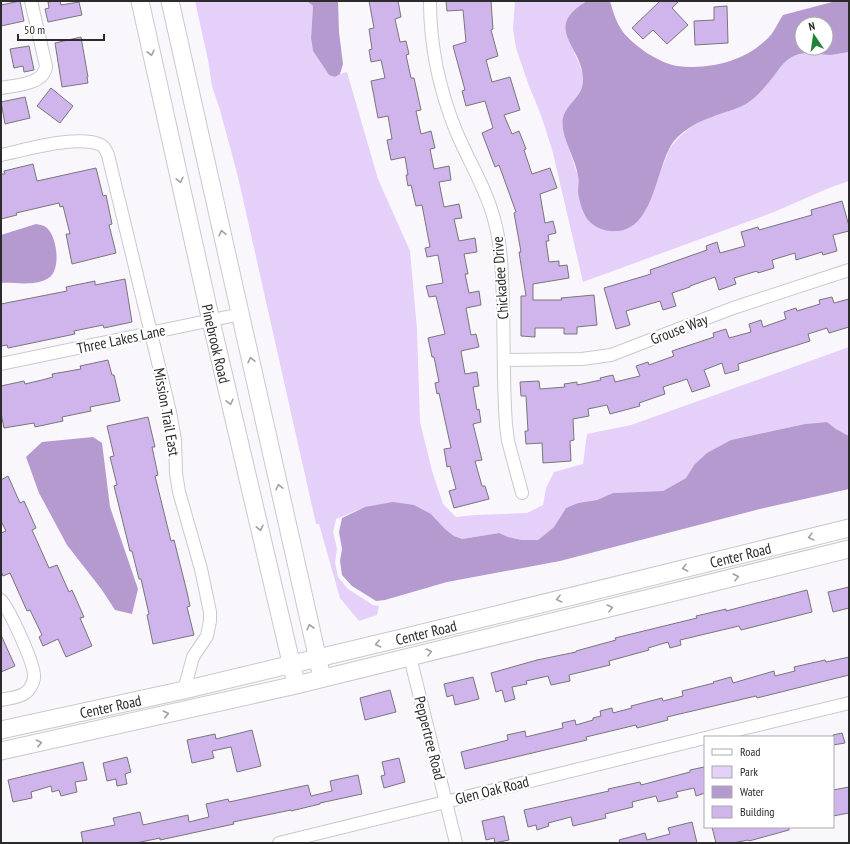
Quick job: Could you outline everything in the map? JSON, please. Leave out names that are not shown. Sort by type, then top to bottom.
[{"type":"street","points":[[1,88],[33,81],[41,77],[45,70],[46,66],[31,1]]},
{"type":"street","name":"Pinebrook Road","points":[[140,1],[211,321],[296,685]]},
{"type":"street","name":"Pinebrook Road","points":[[170,1],[322,679]]},
{"type":"street","name":"Chickadee Drive","points":[[430,1],[430,20],[435,61],[447,109],[489,203],[498,237],[502,273],[506,425],[508,441],[522,493]]},
{"type":"street","name":"Mission Trail East","points":[[1,155],[64,142],[87,142],[100,144],[104,147],[108,155],[152,332],[174,433],[179,492],[201,570],[210,612],[207,636],[193,657],[184,690]]},
{"type":"street","name":"Grouse Way","points":[[504,360],[582,359],[611,355],[733,308],[849,270]]},
{"type":"street","name":"Three Lakes Lane","points":[[1,364],[240,314]]},
{"type":"street","name":"Center Road","points":[[1,730],[184,690],[849,528]]},
{"type":"street","name":"Center Road","points":[[1,751],[322,679],[849,549]]},
{"type":"street","points":[[1,600],[7,607],[33,670],[34,678],[26,693],[1,700]]},
{"type":"street","name":"Peppertree Road","points":[[410,657],[456,843]]},
{"type":"street","points":[[713,736],[849,703]]},
{"type":"street","name":"Glen Oak Road","points":[[279,843],[704,738]]},
{"type":"green space","points":[[195,1],[307,1],[313,6],[311,38],[313,51],[329,75],[335,77],[347,72],[378,179],[410,251],[417,329],[420,422],[432,471],[443,504],[456,517],[527,513],[543,505],[546,488],[554,472],[583,464],[587,434],[631,425],[849,347],[849,436],[827,422],[805,424],[731,440],[694,465],[686,478],[663,491],[613,493],[597,500],[578,503],[566,508],[554,527],[538,540],[522,540],[508,537],[499,533],[462,539],[454,536],[445,529],[431,514],[365,507],[336,519],[333,532],[337,549],[335,562],[338,577],[348,589],[373,605],[379,606],[377,615],[359,621],[340,598],[319,524],[316,524],[238,177],[212,86]]},
{"type":"green space","points":[[515,1],[587,1],[582,4],[574,53],[583,75],[583,85],[564,115],[562,124],[578,176],[578,192],[645,211],[669,150],[683,134],[712,116],[734,109],[746,103],[761,91],[782,65],[794,56],[834,56],[834,54],[849,52],[849,181],[774,212],[583,282],[553,153],[542,118],[516,48],[513,29]]},
{"type":"water","points":[[307,1],[338,1],[339,32],[343,64],[340,74],[335,77],[329,75],[313,51],[311,38],[313,6]]},
{"type":"water","points":[[587,1],[610,1],[615,17],[623,32],[640,48],[655,58],[670,64],[677,66],[701,67],[724,63],[736,59],[757,48],[771,34],[783,15],[836,1],[849,1],[849,52],[834,54],[834,16],[794,16],[794,56],[782,65],[761,91],[746,104],[702,121],[692,126],[678,137],[668,151],[653,194],[647,208],[639,219],[630,228],[609,231],[594,225],[588,220],[584,213],[578,195],[577,169],[563,131],[562,124],[565,113],[580,92],[583,82],[582,70],[568,39],[566,30],[567,21],[573,11]]},
{"type":"water","points":[[36,224],[46,227],[53,238],[57,260],[53,273],[50,277],[39,282],[1,283],[1,235]]},
{"type":"water","points":[[827,422],[849,436],[849,489],[760,509],[560,561],[447,582],[385,600],[376,601],[352,586],[342,575],[340,561],[342,549],[339,532],[342,518],[365,507],[393,502],[414,505],[431,514],[445,529],[454,536],[462,539],[499,533],[508,537],[522,540],[538,540],[554,527],[566,508],[578,503],[597,500],[613,493],[663,491],[686,478],[694,465],[707,453],[731,440],[805,424]]},
{"type":"water","points":[[93,437],[102,443],[110,507],[138,589],[132,614],[115,610],[102,590],[67,545],[39,493],[26,457],[42,442]]},
{"type":"building","points":[[20,1],[24,21],[1,26],[1,5]]},
{"type":"building","points":[[60,1],[61,5],[79,2],[82,15],[48,22],[45,9],[49,8],[48,2]]},
{"type":"building","points":[[369,1],[398,1],[401,17],[395,19],[400,42],[406,41],[409,54],[406,55],[411,78],[414,78],[421,110],[416,111],[421,134],[431,131],[435,148],[430,149],[434,169],[449,166],[451,180],[439,182],[444,207],[459,204],[462,218],[454,219],[459,241],[475,238],[477,252],[464,254],[468,274],[465,274],[469,293],[479,291],[481,305],[466,308],[471,335],[476,334],[479,347],[461,351],[465,374],[477,372],[479,386],[473,387],[477,410],[479,409],[481,422],[473,424],[482,460],[475,461],[482,486],[485,486],[489,499],[454,508],[449,491],[456,489],[450,466],[447,467],[444,449],[451,448],[439,393],[437,394],[435,383],[439,382],[434,357],[432,357],[428,338],[445,334],[436,296],[429,297],[426,286],[443,283],[438,255],[427,257],[425,248],[430,247],[422,205],[416,206],[411,185],[408,186],[405,157],[391,160],[387,140],[392,139],[388,116],[378,118],[371,81],[385,78],[381,60],[371,62],[369,50],[372,49],[369,29],[374,28]]},
{"type":"building","points":[[446,1],[491,1],[493,29],[491,30],[498,56],[486,60],[492,82],[510,77],[520,110],[504,115],[512,134],[519,131],[526,149],[524,150],[532,174],[550,168],[557,188],[540,194],[545,223],[553,221],[556,233],[548,235],[549,241],[546,241],[549,262],[559,261],[559,266],[567,265],[569,278],[533,284],[533,300],[562,300],[561,298],[594,295],[597,325],[577,327],[577,334],[564,334],[564,328],[535,328],[535,337],[521,336],[521,296],[526,296],[519,252],[521,252],[514,213],[516,212],[499,165],[495,167],[482,133],[493,128],[485,101],[466,106],[462,91],[465,90],[453,46],[466,42],[463,10],[447,11]]},
{"type":"building","points":[[660,1],[679,1],[672,8],[688,25],[667,44],[653,30],[643,39],[632,28]]},
{"type":"building","points":[[727,6],[728,43],[695,45],[694,21],[714,20],[714,7]]},
{"type":"building","points":[[81,37],[88,83],[62,87],[55,43]]},
{"type":"building","points":[[29,46],[34,70],[24,72],[23,66],[14,68],[10,49]]},
{"type":"building","points":[[51,88],[73,106],[60,123],[37,106]]},
{"type":"building","points":[[25,97],[30,118],[5,124],[1,102]]},
{"type":"building","points":[[33,164],[37,181],[96,168],[103,196],[106,195],[112,224],[109,225],[116,253],[72,264],[66,234],[70,234],[63,206],[60,207],[59,203],[16,213],[17,215],[1,219],[1,174],[5,174],[4,171]]},
{"type":"building","points":[[842,201],[849,231],[833,235],[837,251],[823,255],[822,252],[796,260],[795,253],[772,260],[774,268],[758,273],[757,271],[734,278],[736,284],[719,290],[715,277],[672,293],[676,306],[663,310],[660,301],[626,311],[630,325],[616,329],[604,288],[651,274],[650,270],[707,250],[706,246],[717,242],[720,253],[745,246],[741,232],[758,227],[759,230],[812,215],[811,210]]},
{"type":"building","points":[[125,279],[132,322],[104,328],[103,325],[74,331],[75,334],[8,348],[7,345],[1,346],[1,304],[67,291],[66,287],[95,281],[95,285]]},
{"type":"building","points":[[832,297],[834,303],[849,299],[849,327],[829,333],[827,328],[808,334],[810,341],[738,364],[739,370],[725,374],[722,363],[704,370],[710,386],[692,392],[687,379],[663,387],[665,394],[639,403],[640,406],[610,414],[607,405],[588,409],[589,416],[573,419],[574,440],[570,441],[571,461],[543,463],[542,443],[526,444],[525,431],[528,431],[526,396],[521,396],[520,382],[539,381],[540,389],[565,387],[564,384],[577,382],[577,385],[601,380],[600,378],[613,375],[615,382],[640,376],[636,366],[648,362],[649,365],[674,356],[672,351],[714,337],[713,333],[726,329],[729,338],[751,332],[749,324],[761,320],[763,327],[786,319],[784,312],[796,308],[797,311],[820,304],[819,300]]},
{"type":"building","points":[[108,360],[112,375],[114,375],[120,401],[90,407],[91,411],[62,417],[63,421],[35,427],[34,423],[4,428],[1,413],[1,386],[24,381],[25,384],[42,380],[53,377],[52,374],[81,369],[80,366]]},
{"type":"building","points":[[148,417],[155,447],[152,447],[158,475],[155,476],[171,541],[174,540],[187,592],[190,606],[187,607],[194,635],[153,644],[147,615],[149,614],[141,579],[139,579],[132,551],[130,551],[114,486],[117,485],[110,457],[114,456],[107,426]]},
{"type":"building","points":[[8,476],[20,503],[24,501],[36,528],[32,530],[49,568],[57,565],[69,592],[72,590],[84,617],[80,618],[92,646],[66,657],[58,639],[43,646],[39,637],[42,635],[30,610],[27,611],[10,573],[3,576],[1,571],[1,533],[6,531],[1,521],[1,480]]},
{"type":"building","points":[[849,587],[849,608],[833,612],[828,592]]},
{"type":"building","points":[[807,590],[812,612],[741,630],[739,626],[680,640],[681,645],[670,648],[668,642],[648,648],[649,650],[609,661],[610,665],[569,675],[570,681],[551,685],[548,676],[526,681],[527,684],[512,687],[515,699],[505,702],[502,690],[496,692],[491,673],[537,660],[576,652],[616,640],[615,638],[697,618],[696,616],[726,609],[726,611]]},
{"type":"building","points":[[1,635],[15,666],[1,672]]},
{"type":"building","points":[[849,657],[849,675],[757,698],[756,696],[667,717],[668,720],[637,728],[636,725],[586,737],[587,740],[465,769],[461,752],[508,740],[507,735],[525,731],[526,737],[563,728],[562,723],[575,720],[576,725],[601,716],[600,711],[612,708],[613,713],[632,708],[631,706],[662,698],[663,701],[683,696],[682,691],[731,677],[733,683],[774,671],[775,676],[795,671],[794,667],[825,660],[826,662]]},
{"type":"building","points":[[473,677],[479,699],[455,705],[453,695],[447,697],[444,684]]},
{"type":"building","points":[[390,690],[396,712],[365,720],[360,698]]},
{"type":"building","points":[[252,730],[261,766],[237,772],[231,747],[212,751],[214,758],[192,763],[187,740],[215,734],[216,739]]},
{"type":"building","points":[[842,733],[845,743],[834,745],[833,735]]},
{"type":"building","points":[[127,757],[131,772],[125,774],[127,784],[117,786],[116,779],[107,781],[103,763]]},
{"type":"building","points":[[399,758],[405,782],[384,788],[381,776],[385,775],[382,762]]},
{"type":"building","points":[[83,762],[87,780],[75,782],[77,792],[61,796],[59,790],[52,792],[51,786],[31,792],[32,798],[13,802],[8,780]]},
{"type":"building","points":[[704,767],[704,793],[696,796],[694,788],[676,792],[678,797],[658,802],[656,796],[632,802],[633,807],[605,814],[606,818],[573,826],[571,817],[548,823],[549,826],[537,830],[536,825],[528,827],[524,810],[609,791],[608,789],[640,782],[641,785],[690,772],[690,770]]},
{"type":"building","points":[[358,775],[362,794],[291,811],[233,822],[234,824],[160,840],[160,838],[136,843],[83,843],[81,832],[115,825],[113,818],[140,812],[143,825],[188,815],[189,822],[209,817],[206,804],[228,799],[229,802],[308,785],[311,796],[332,791],[330,781]]},
{"type":"building","points":[[849,787],[849,813],[834,816],[834,790]]},
{"type":"building","points":[[504,816],[509,840],[495,843],[494,838],[486,840],[482,821]]},
{"type":"building","points":[[692,822],[697,843],[620,843],[619,840],[645,833],[647,840],[670,834],[668,828]]},
{"type":"building","points":[[712,828],[789,828],[789,830],[749,841],[716,843]]}]
